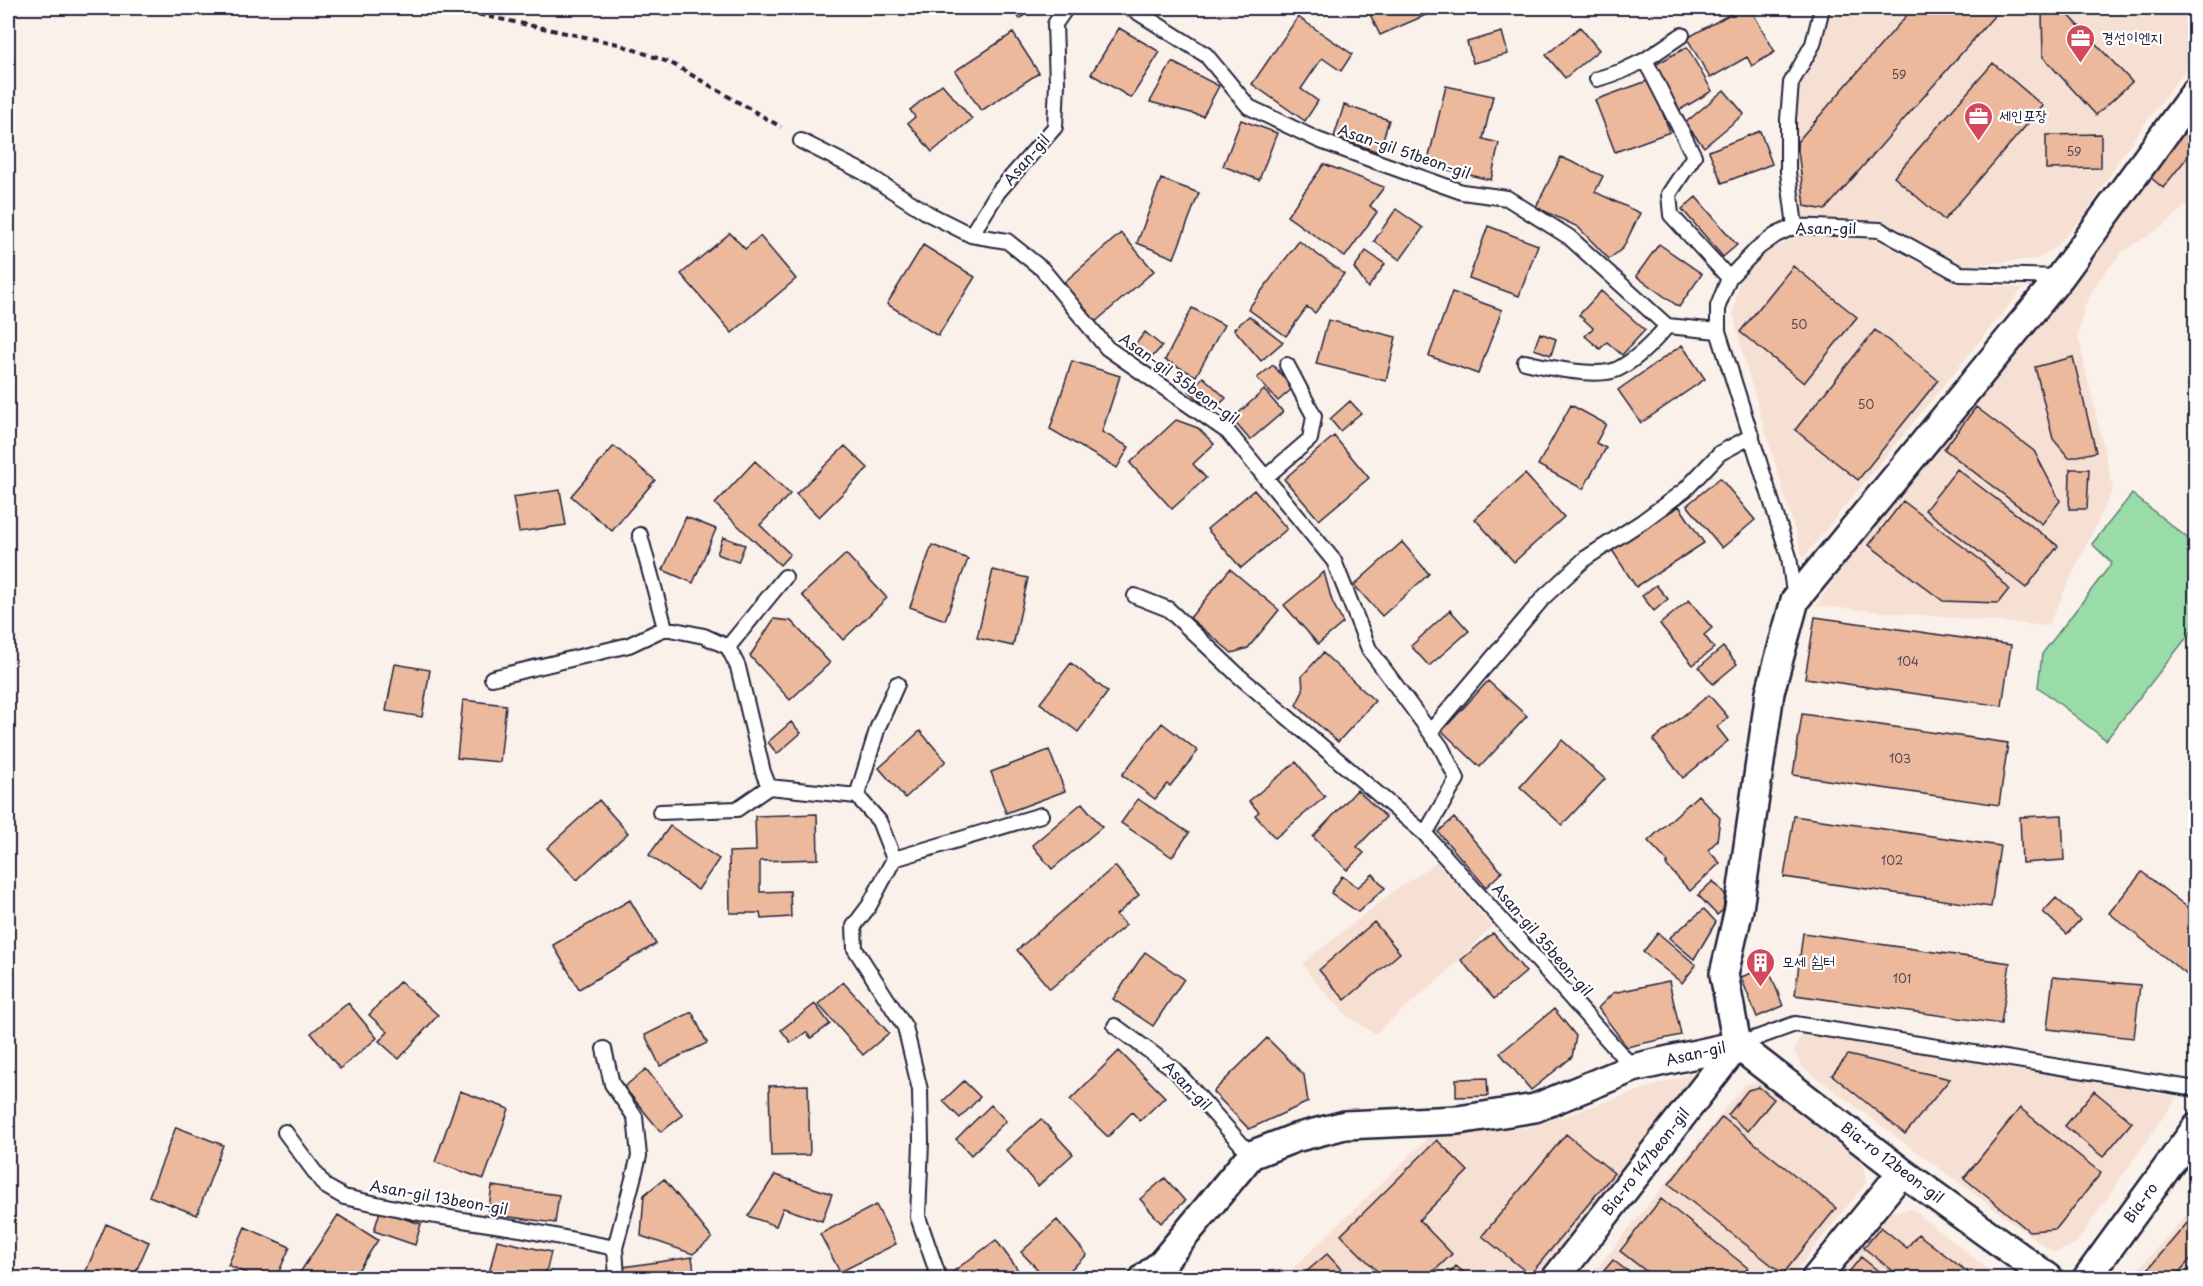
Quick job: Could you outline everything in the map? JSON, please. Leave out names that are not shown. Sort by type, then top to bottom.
[{"type":"street","name":"Asan-gil","points":[[1144,1278],[1162,1263],[1251,1155],[1295,1138],[1345,1125],[1458,1120],[1535,1108],[1633,1068],[1737,1045],[1724,974],[1739,909],[1770,692],[1795,600],[2060,277],[2196,91]]},
{"type":"street","name":"Bia-ro 12beon-gil","points":[[1737,1045],[1902,1172],[2049,1278]]},
{"type":"street","name":"Bia-ro 147beon-gil","points":[[1556,1278],[1737,1045]]},
{"type":"street","name":"Bia-ro","points":[[2087,1278],[2196,1128]]},
{"type":"street","points":[[1816,1278],[1902,1172]]},
{"type":"lane","name":"Asan-gil","points":[[971,235],[998,192],[1055,127],[1057,83],[1055,24],[1066,8]]},
{"type":"lane","name":"Asan-gil 51beon-gil","points":[[1131,8],[1206,55],[1249,107],[1318,140],[1407,173],[1462,192],[1507,198],[1569,237],[1667,326]]},
{"type":"lane","points":[[1795,226],[1788,172],[1791,83],[1813,44],[1822,8]]},
{"type":"lane","points":[[1597,79],[1646,60],[1682,35]]},
{"type":"lane","points":[[1646,60],[1694,156],[1669,194],[1671,215],[1729,278]]},
{"type":"lane","name":"Asan-gil 35beon-gil","points":[[801,141],[863,172],[929,214],[971,235],[1007,241],[1042,269],[1107,348],[1228,432],[1334,561],[1369,649],[1441,747],[1457,779],[1425,834]]},
{"type":"lane","name":"Asan-gil","points":[[1795,600],[1789,557],[1718,331],[1718,306],[1729,278],[1759,247],[1795,226],[1880,230],[1960,273],[2060,277]]},
{"type":"lane","points":[[1525,362],[1588,373],[1616,370],[1649,347],[1667,326],[1718,331]]},
{"type":"lane","points":[[1266,477],[1310,439],[1314,416],[1287,365]]},
{"type":"lane","points":[[1430,732],[1494,654],[1552,589],[1586,558],[1685,490],[1720,453],[1752,435]]},
{"type":"lane","points":[[640,536],[665,628]]},
{"type":"lane","points":[[728,647],[785,577]]},
{"type":"lane","name":"Asan-gil 35beon-gil","points":[[1135,596],[1168,609],[1239,676],[1425,834],[1633,1068]]},
{"type":"lane","points":[[492,678],[629,645],[665,628],[704,636],[728,647],[738,667],[763,772],[769,787]]},
{"type":"lane","points":[[857,796],[878,727],[897,684]]},
{"type":"lane","points":[[660,812],[737,809],[769,787],[857,796],[879,821],[894,859]]},
{"type":"lane","points":[[939,1278],[918,1217],[921,1142],[920,1090],[905,1027],[855,949],[854,926],[869,906],[894,859],[1041,815]]},
{"type":"lane","points":[[1737,1045],[1795,1024],[2196,1089]]},
{"type":"lane","name":"Asan-gil","points":[[1114,1026],[1174,1069],[1251,1155]]},
{"type":"lane","points":[[604,1049],[612,1084],[635,1118],[639,1156],[615,1248],[617,1278]]},
{"type":"lane","name":"Asan-gil 13beon-gil","points":[[285,1132],[324,1186],[344,1197],[424,1214],[520,1229],[615,1248]]},
{"type":"path","points":[[448,8],[618,44],[671,63],[801,141]]},
{"type":"shaded area","points":[[1830,8],[2195,8],[2195,57],[2127,148],[2086,213],[2056,247],[2037,259],[1962,266],[1882,222],[1801,218],[1794,166],[1799,86],[1821,43]]},
{"type":"shaded area","points":[[2195,108],[2195,197],[2165,225],[2122,252],[2098,281],[2084,307],[2078,336],[2113,489],[2048,626],[1816,606],[1839,571],[2070,277]]},
{"type":"shaded area","points":[[1805,233],[1876,240],[1957,283],[2023,288],[1803,558],[1744,359],[1733,313],[1739,282],[1763,253]]},
{"type":"shaded area","points":[[1437,862],[1492,926],[1443,976],[1375,1034],[1347,1016],[1311,977],[1303,963],[1394,891]]},
{"type":"shaded area","points":[[1804,1030],[2177,1097],[2075,1245],[2054,1253],[1802,1067],[1794,1051]]},
{"type":"shaded area","points":[[1698,1071],[1706,1074],[1542,1278],[1283,1278],[1435,1131],[1527,1128]]},
{"type":"shaded area","points":[[1770,1081],[1863,1156],[1866,1183],[1790,1278],[1589,1278],[1745,1084]]},
{"type":"shaded area","points":[[2195,1205],[2195,1278],[2142,1278],[2140,1267]]},
{"type":"shaded area","points":[[1912,1209],[1999,1278],[1834,1278],[1887,1212]]},
{"type":"green space","points":[[2132,494],[2195,544],[2195,627],[2106,740],[2038,687],[2042,654],[2112,563],[2092,544]]},
{"type":"building","points":[[1010,8],[1032,8],[1020,19]]},
{"type":"building","points":[[1367,8],[1442,8],[1380,35]]},
{"type":"building","points":[[1471,8],[1495,8],[1473,14]]},
{"type":"building","points":[[1741,8],[1750,8],[1775,52],[1752,66],[1747,57],[1710,78],[1687,38]]},
{"type":"building","points":[[1913,8],[2001,8],[1825,210],[1805,206],[1797,142]]},
{"type":"building","points":[[2047,8],[2062,8],[2132,82],[2096,115],[2043,57],[2042,12]]},
{"type":"building","points":[[1298,17],[1352,54],[1341,71],[1322,58],[1301,89],[1318,101],[1305,121],[1252,84]]},
{"type":"building","points":[[1580,27],[1599,50],[1565,78],[1546,55]]},
{"type":"building","points":[[1119,28],[1160,52],[1131,98],[1091,74]]},
{"type":"building","points":[[1502,32],[1508,54],[1473,63],[1467,42]]},
{"type":"building","points":[[1013,33],[1039,73],[981,111],[955,71]]},
{"type":"building","points":[[1687,47],[1712,91],[1678,111],[1653,66]]},
{"type":"building","points":[[1172,62],[1219,86],[1203,116],[1150,102]]},
{"type":"building","points":[[1993,63],[2043,106],[1944,220],[1894,177]]},
{"type":"building","points":[[1650,80],[1670,132],[1615,152],[1595,100]]},
{"type":"building","points":[[942,84],[972,119],[932,152],[908,123],[915,117],[910,110]]},
{"type":"building","points":[[1446,86],[1493,96],[1483,139],[1499,143],[1491,180],[1427,165]]},
{"type":"building","points":[[1724,90],[1744,114],[1704,147],[1685,123]]},
{"type":"building","points":[[1344,105],[1389,120],[1379,152],[1334,137]]},
{"type":"building","points":[[1241,120],[1277,133],[1259,180],[1223,166]]},
{"type":"building","points":[[2187,129],[2196,136],[2196,146],[2163,188],[2149,176]]},
{"type":"building","points":[[1760,131],[1772,164],[1722,183],[1709,151]]},
{"type":"building","points":[[2101,134],[2101,168],[2046,169],[2046,135]]},
{"type":"building","points":[[1561,157],[1603,176],[1595,192],[1640,213],[1623,248],[1609,259],[1578,227],[1536,207]]},
{"type":"building","points":[[1324,164],[1384,187],[1370,206],[1377,212],[1345,257],[1287,216]]},
{"type":"building","points":[[1161,179],[1199,193],[1174,258],[1137,243]]},
{"type":"building","points":[[1696,197],[1737,245],[1723,257],[1682,209]]},
{"type":"building","points":[[1396,209],[1423,228],[1400,260],[1374,241]]},
{"type":"building","points":[[1488,226],[1538,245],[1519,296],[1469,278]]},
{"type":"building","points":[[730,233],[745,249],[760,236],[796,279],[732,333],[681,274]]},
{"type":"building","points":[[1121,233],[1154,271],[1094,323],[1061,285]]},
{"type":"building","points":[[1299,241],[1344,274],[1315,313],[1307,307],[1286,336],[1248,309]]},
{"type":"building","points":[[1659,244],[1702,274],[1679,307],[1636,276]]},
{"type":"building","points":[[923,245],[975,277],[938,336],[887,304]]},
{"type":"building","points":[[1366,251],[1385,264],[1368,288],[1354,268]]},
{"type":"building","points":[[1793,266],[1857,317],[1804,383],[1740,332]]},
{"type":"building","points":[[1601,291],[1645,330],[1622,355],[1607,342],[1600,349],[1585,336],[1593,328],[1579,315]]},
{"type":"building","points":[[1452,292],[1502,310],[1478,374],[1429,356]]},
{"type":"building","points":[[1192,308],[1224,325],[1196,376],[1165,360]]},
{"type":"building","points":[[1249,316],[1283,342],[1261,361],[1234,329]]},
{"type":"building","points":[[1328,320],[1396,337],[1386,381],[1316,364]]},
{"type":"building","points":[[1875,330],[1938,380],[1858,480],[1795,430]]},
{"type":"building","points":[[1145,332],[1162,346],[1148,362],[1132,349]]},
{"type":"building","points":[[1540,333],[1556,339],[1551,355],[1534,349]]},
{"type":"building","points":[[1682,345],[1705,379],[1641,423],[1618,390]]},
{"type":"building","points":[[2073,357],[2096,452],[2069,458],[2053,439],[2035,367]]},
{"type":"building","points":[[1072,361],[1120,376],[1102,432],[1129,447],[1117,468],[1050,429]]},
{"type":"building","points":[[1273,365],[1293,388],[1278,401],[1257,378]]},
{"type":"building","points":[[1203,377],[1226,398],[1212,412],[1189,391]]},
{"type":"building","points":[[1264,390],[1283,412],[1250,440],[1232,419]]},
{"type":"building","points":[[1350,401],[1361,413],[1340,431],[1330,419]]},
{"type":"building","points":[[1571,405],[1606,424],[1596,443],[1606,448],[1583,489],[1538,465]]},
{"type":"building","points":[[1976,407],[2034,451],[2060,501],[2042,524],[1944,449]]},
{"type":"building","points":[[1176,420],[1198,428],[1214,444],[1193,464],[1206,478],[1172,509],[1130,463]]},
{"type":"building","points":[[1334,436],[1369,478],[1319,520],[1284,479]]},
{"type":"building","points":[[614,446],[655,480],[612,531],[571,496]]},
{"type":"building","points":[[845,446],[868,468],[819,517],[796,494]]},
{"type":"building","points":[[755,461],[790,494],[760,525],[790,554],[780,565],[715,504]]},
{"type":"building","points":[[1957,469],[2058,546],[2026,588],[1925,510]]},
{"type":"building","points":[[2070,469],[2089,469],[2087,509],[2069,509]]},
{"type":"building","points":[[1525,474],[1564,517],[1514,562],[1475,519]]},
{"type":"building","points":[[1720,478],[1755,520],[1722,548],[1687,505]]},
{"type":"building","points":[[560,490],[566,525],[519,532],[513,497]]},
{"type":"building","points":[[1254,490],[1287,529],[1241,568],[1207,529]]},
{"type":"building","points":[[1903,501],[1982,561],[2009,589],[1998,603],[1943,601],[1869,545]]},
{"type":"building","points":[[1679,506],[1704,543],[1636,587],[1612,550]]},
{"type":"building","points":[[686,517],[716,529],[693,583],[663,570]]},
{"type":"building","points":[[723,537],[745,545],[738,562],[717,554]]},
{"type":"building","points":[[1402,542],[1429,574],[1382,616],[1354,585]]},
{"type":"building","points":[[932,545],[968,559],[945,620],[910,607]]},
{"type":"building","points":[[846,554],[887,598],[843,640],[802,595]]},
{"type":"building","points":[[1230,569],[1279,610],[1248,648],[1232,653],[1190,618]]},
{"type":"building","points":[[993,570],[1028,578],[1013,646],[977,638]]},
{"type":"building","points":[[1324,572],[1332,601],[1343,623],[1318,644],[1284,605]]},
{"type":"building","points":[[1656,585],[1668,599],[1654,611],[1642,596]]},
{"type":"building","points":[[1689,600],[1712,628],[1704,635],[1714,648],[1693,665],[1660,624]]},
{"type":"building","points":[[1450,610],[1469,631],[1429,666],[1411,646]]},
{"type":"building","points":[[1815,617],[2011,645],[2002,706],[1805,678]]},
{"type":"building","points":[[774,619],[791,621],[830,663],[790,700],[750,656]]},
{"type":"building","points":[[1723,647],[1737,664],[1713,684],[1699,667]]},
{"type":"building","points":[[1323,653],[1375,701],[1338,742],[1296,705],[1303,691],[1302,676]]},
{"type":"building","points":[[1071,663],[1108,692],[1078,732],[1040,703]]},
{"type":"building","points":[[395,664],[430,670],[422,717],[386,711]]},
{"type":"building","points":[[1488,681],[1527,716],[1480,767],[1442,731]]},
{"type":"building","points":[[1709,695],[1728,717],[1717,727],[1728,741],[1683,778],[1653,740]]},
{"type":"building","points":[[463,700],[506,705],[500,762],[457,758]]},
{"type":"building","points":[[1802,714],[2008,743],[1999,805],[1793,775]]},
{"type":"building","points":[[791,722],[801,733],[777,754],[768,742]]},
{"type":"building","points":[[1162,723],[1198,751],[1170,786],[1167,784],[1155,799],[1122,775]]},
{"type":"building","points":[[920,731],[946,761],[905,798],[879,768]]},
{"type":"building","points":[[1562,740],[1605,779],[1562,825],[1520,787]]},
{"type":"building","points":[[1049,750],[1065,791],[1006,813],[991,772]]},
{"type":"building","points":[[1296,762],[1325,797],[1275,838],[1255,815],[1259,812],[1249,801]]},
{"type":"building","points":[[1357,790],[1386,817],[1357,847],[1364,853],[1347,870],[1313,837]]},
{"type":"building","points":[[1698,795],[1720,818],[1717,841],[1708,850],[1720,863],[1690,891],[1666,865],[1668,862],[1648,841]]},
{"type":"building","points":[[1138,799],[1189,833],[1172,857],[1121,823]]},
{"type":"building","points":[[599,800],[628,833],[577,880],[547,848]]},
{"type":"building","points":[[2196,801],[2196,817],[2188,811]]},
{"type":"building","points":[[1082,803],[1102,827],[1052,869],[1032,845]]},
{"type":"building","points":[[817,814],[818,859],[760,861],[760,892],[790,891],[791,917],[761,919],[760,913],[730,913],[729,852],[756,851],[755,816]]},
{"type":"building","points":[[2062,815],[2064,860],[2022,863],[2020,817]]},
{"type":"building","points":[[1794,816],[2000,846],[1991,907],[1784,877]]},
{"type":"building","points":[[1454,818],[1502,872],[1486,887],[1438,832]]},
{"type":"building","points":[[670,826],[719,859],[698,890],[649,855]]},
{"type":"building","points":[[1115,866],[1139,895],[1116,915],[1126,925],[1050,989],[1017,950]]},
{"type":"building","points":[[2142,872],[2196,914],[2196,982],[2109,913]]},
{"type":"building","points":[[1373,874],[1385,888],[1358,912],[1331,893],[1342,876],[1358,887]]},
{"type":"building","points":[[1713,881],[1725,894],[1723,910],[1717,915],[1698,895]]},
{"type":"building","points":[[2056,898],[2080,920],[2067,934],[2043,912]]},
{"type":"building","points":[[630,900],[656,944],[579,989],[553,945]]},
{"type":"building","points":[[1704,909],[1716,922],[1694,959],[1669,938]]},
{"type":"building","points":[[1374,922],[1400,953],[1345,1000],[1319,970]]},
{"type":"building","points":[[1493,933],[1526,972],[1494,999],[1461,960]]},
{"type":"building","points":[[1658,933],[1696,965],[1682,983],[1643,952]]},
{"type":"building","points":[[1803,933],[2010,963],[2001,1024],[1795,995]]},
{"type":"building","points":[[1145,952],[1184,979],[1153,1026],[1113,999]]},
{"type":"building","name":"모세 쉼터","points":[[1768,967],[1783,1006],[1757,1017],[1741,977]]},
{"type":"building","points":[[2053,977],[2140,985],[2134,1038],[2047,1029]]},
{"type":"building","points":[[400,981],[438,1015],[399,1059],[379,1041],[388,1032],[369,1015]]},
{"type":"building","points":[[1669,981],[1681,1035],[1627,1047],[1598,1008],[1613,993]]},
{"type":"building","points":[[843,982],[889,1033],[863,1055],[818,1004]]},
{"type":"building","points":[[348,1003],[377,1038],[340,1069],[311,1033]]},
{"type":"building","points":[[815,1004],[830,1024],[811,1038],[806,1032],[791,1043],[781,1030]]},
{"type":"building","points":[[1554,1009],[1576,1036],[1572,1057],[1531,1090],[1500,1053]]},
{"type":"building","points":[[692,1012],[707,1043],[660,1066],[645,1035]]},
{"type":"building","points":[[1267,1038],[1304,1075],[1308,1102],[1249,1129],[1213,1092]]},
{"type":"building","points":[[1119,1051],[1165,1097],[1140,1121],[1132,1112],[1108,1137],[1070,1100]]},
{"type":"building","points":[[1848,1055],[1950,1079],[1905,1134],[1832,1075]]},
{"type":"building","points":[[646,1069],[683,1115],[661,1132],[624,1087]]},
{"type":"building","points":[[1487,1078],[1488,1096],[1456,1097],[1456,1079]]},
{"type":"building","points":[[964,1081],[980,1097],[960,1118],[943,1101]]},
{"type":"building","points":[[808,1085],[810,1155],[771,1156],[769,1086]]},
{"type":"building","points":[[1759,1087],[1774,1099],[1748,1131],[1728,1115],[1748,1090]]},
{"type":"building","points":[[460,1091],[509,1109],[484,1179],[435,1162]]},
{"type":"building","points":[[2094,1091],[2132,1122],[2103,1157],[2065,1126]]},
{"type":"building","points":[[991,1105],[1006,1121],[971,1155],[956,1139]]},
{"type":"building","points":[[2020,1108],[2101,1173],[2056,1229],[2029,1231],[1964,1178]]},
{"type":"building","points":[[1722,1117],[1836,1208],[1783,1274],[1669,1184]]},
{"type":"building","points":[[1041,1119],[1073,1154],[1038,1186],[1006,1150]]},
{"type":"building","points":[[176,1127],[223,1145],[197,1215],[149,1196]]},
{"type":"building","points":[[1566,1134],[1614,1173],[1530,1275],[1482,1236]]},
{"type":"building","points":[[1437,1140],[1468,1171],[1419,1220],[1452,1254],[1427,1278],[1384,1278],[1341,1235]]},
{"type":"building","points":[[775,1175],[832,1194],[822,1221],[783,1208],[776,1226],[748,1216]]},
{"type":"building","points":[[1165,1178],[1185,1201],[1161,1223],[1140,1199]]},
{"type":"building","points":[[664,1179],[712,1238],[693,1254],[641,1236],[644,1195]]},
{"type":"building","points":[[492,1186],[559,1195],[555,1223],[488,1214]]},
{"type":"building","points":[[1661,1199],[1748,1268],[1739,1278],[1655,1278],[1620,1251]]},
{"type":"building","points":[[876,1205],[896,1244],[840,1272],[820,1234]]},
{"type":"building","points":[[380,1211],[421,1224],[415,1245],[374,1231]]},
{"type":"building","points":[[338,1215],[378,1240],[353,1278],[306,1278],[299,1274]]},
{"type":"building","points":[[1057,1220],[1087,1255],[1061,1278],[1046,1278],[1021,1252]]},
{"type":"building","points":[[2188,1222],[2196,1228],[2196,1253],[2174,1278],[2161,1278],[2149,1268]]},
{"type":"building","points":[[106,1224],[149,1242],[133,1278],[83,1278]]},
{"type":"building","points":[[245,1227],[290,1247],[276,1278],[257,1278],[228,1265]]},
{"type":"building","points":[[1881,1227],[1907,1248],[1918,1234],[1975,1278],[1902,1278],[1864,1248]]},
{"type":"building","points":[[497,1240],[551,1252],[545,1277],[553,1278],[488,1278]]},
{"type":"building","points":[[996,1240],[1024,1278],[949,1278],[947,1276]]},
{"type":"building","points":[[1327,1254],[1349,1278],[1299,1278]]},
{"type":"building","points":[[692,1257],[695,1278],[624,1278],[623,1267]]},
{"type":"building","points":[[1861,1257],[1887,1278],[1844,1278]]},
{"type":"building","points":[[1613,1260],[1636,1278],[1598,1278]]},
{"type":"building","points":[[1456,1266],[1471,1278],[1446,1278]]},
{"type":"place","name":"경선이엔지","points":[[2081,64]]},
{"type":"place","name":"세인포장","points":[[1978,142]]},
{"type":"place","name":"모세 쉼터","points":[[1761,988]]}]
